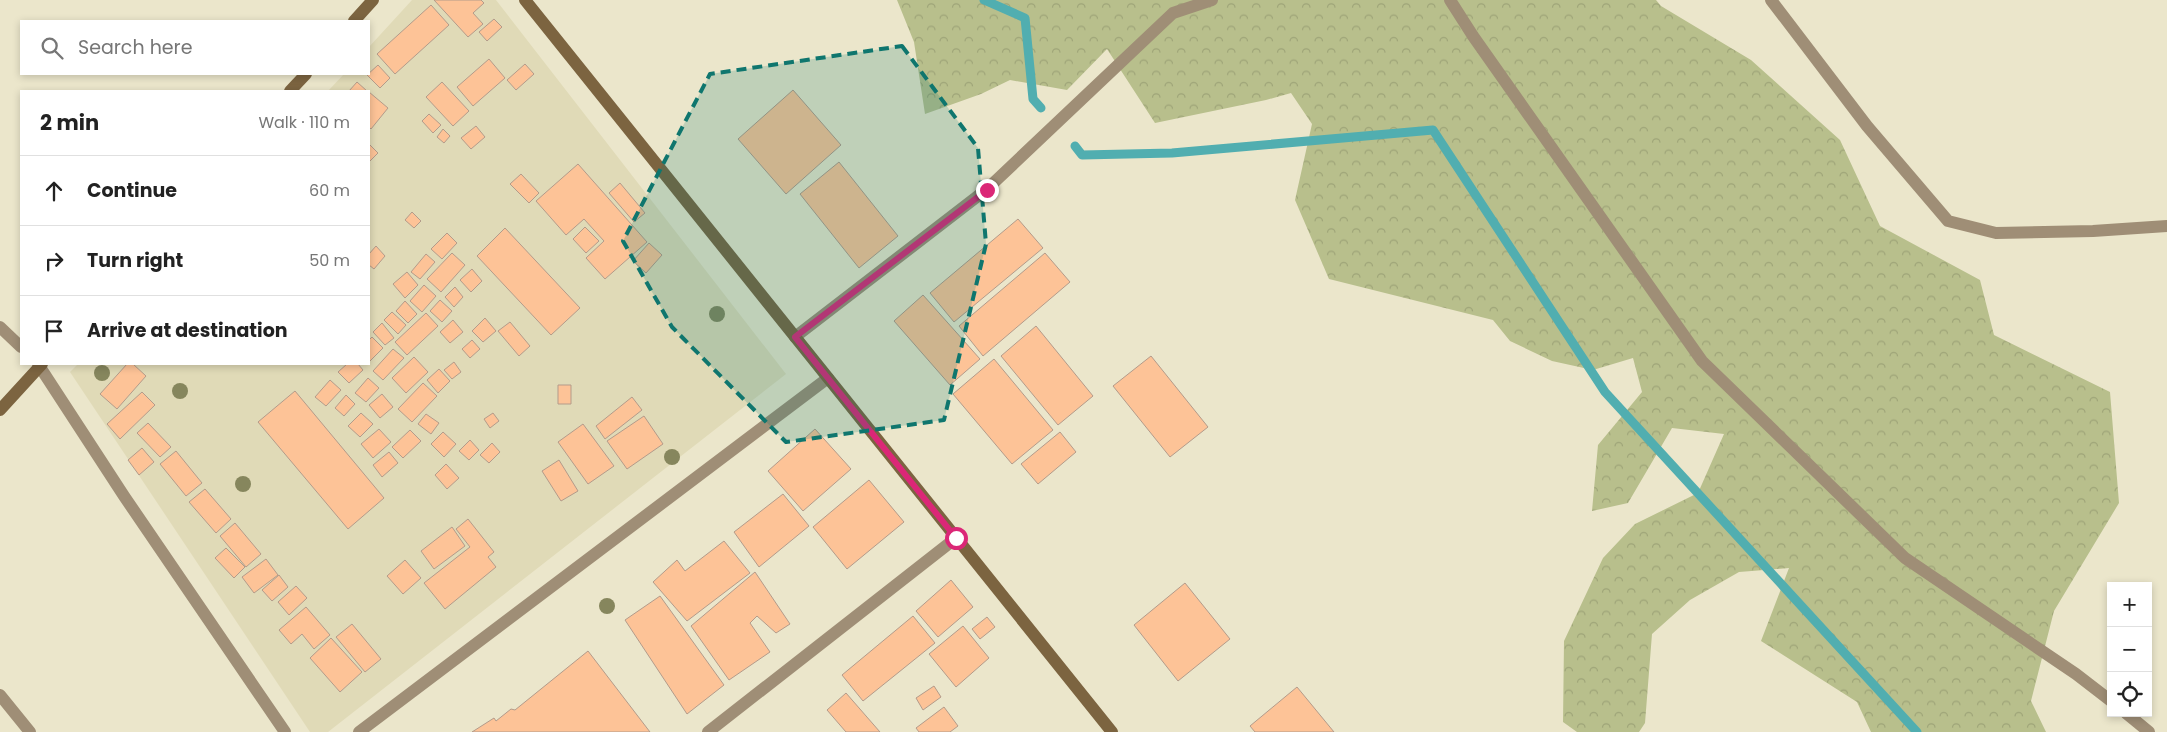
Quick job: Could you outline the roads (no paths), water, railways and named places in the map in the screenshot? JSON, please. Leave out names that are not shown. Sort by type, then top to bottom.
[{"type":"main road","points":[[355,20],[373,0]]},
{"type":"main road","points":[[525,0],[1112,732]]},
{"type":"main road","points":[[291,90],[305,75]]},
{"type":"main road","points":[[0,410],[39,365]]},
{"type":"street","points":[[795,337],[987,190],[1173,13],[1212,0]]},
{"type":"street","points":[[1450,0],[1478,44],[1702,361],[1905,558],[2076,674],[2107,699]]},
{"type":"street","points":[[1772,0],[1867,126],[1948,221],[1996,233],[2093,231],[2167,226]]},
{"type":"street","points":[[0,327],[20,347]]},
{"type":"street","points":[[41,365],[124,496],[285,732]]},
{"type":"street","points":[[359,732],[828,378]]},
{"type":"street","points":[[708,732],[956,538]]},
{"type":"street","points":[[0,695],[30,732]]},
{"type":"street","points":[[2131,717],[2149,732]]},
{"type":"waterway","points":[[984,0],[1025,18],[1033,99],[1041,108]]},
{"type":"waterway","points":[[1075,146],[1082,155],[1172,153],[1433,130],[1605,392],[1917,732]]}]
